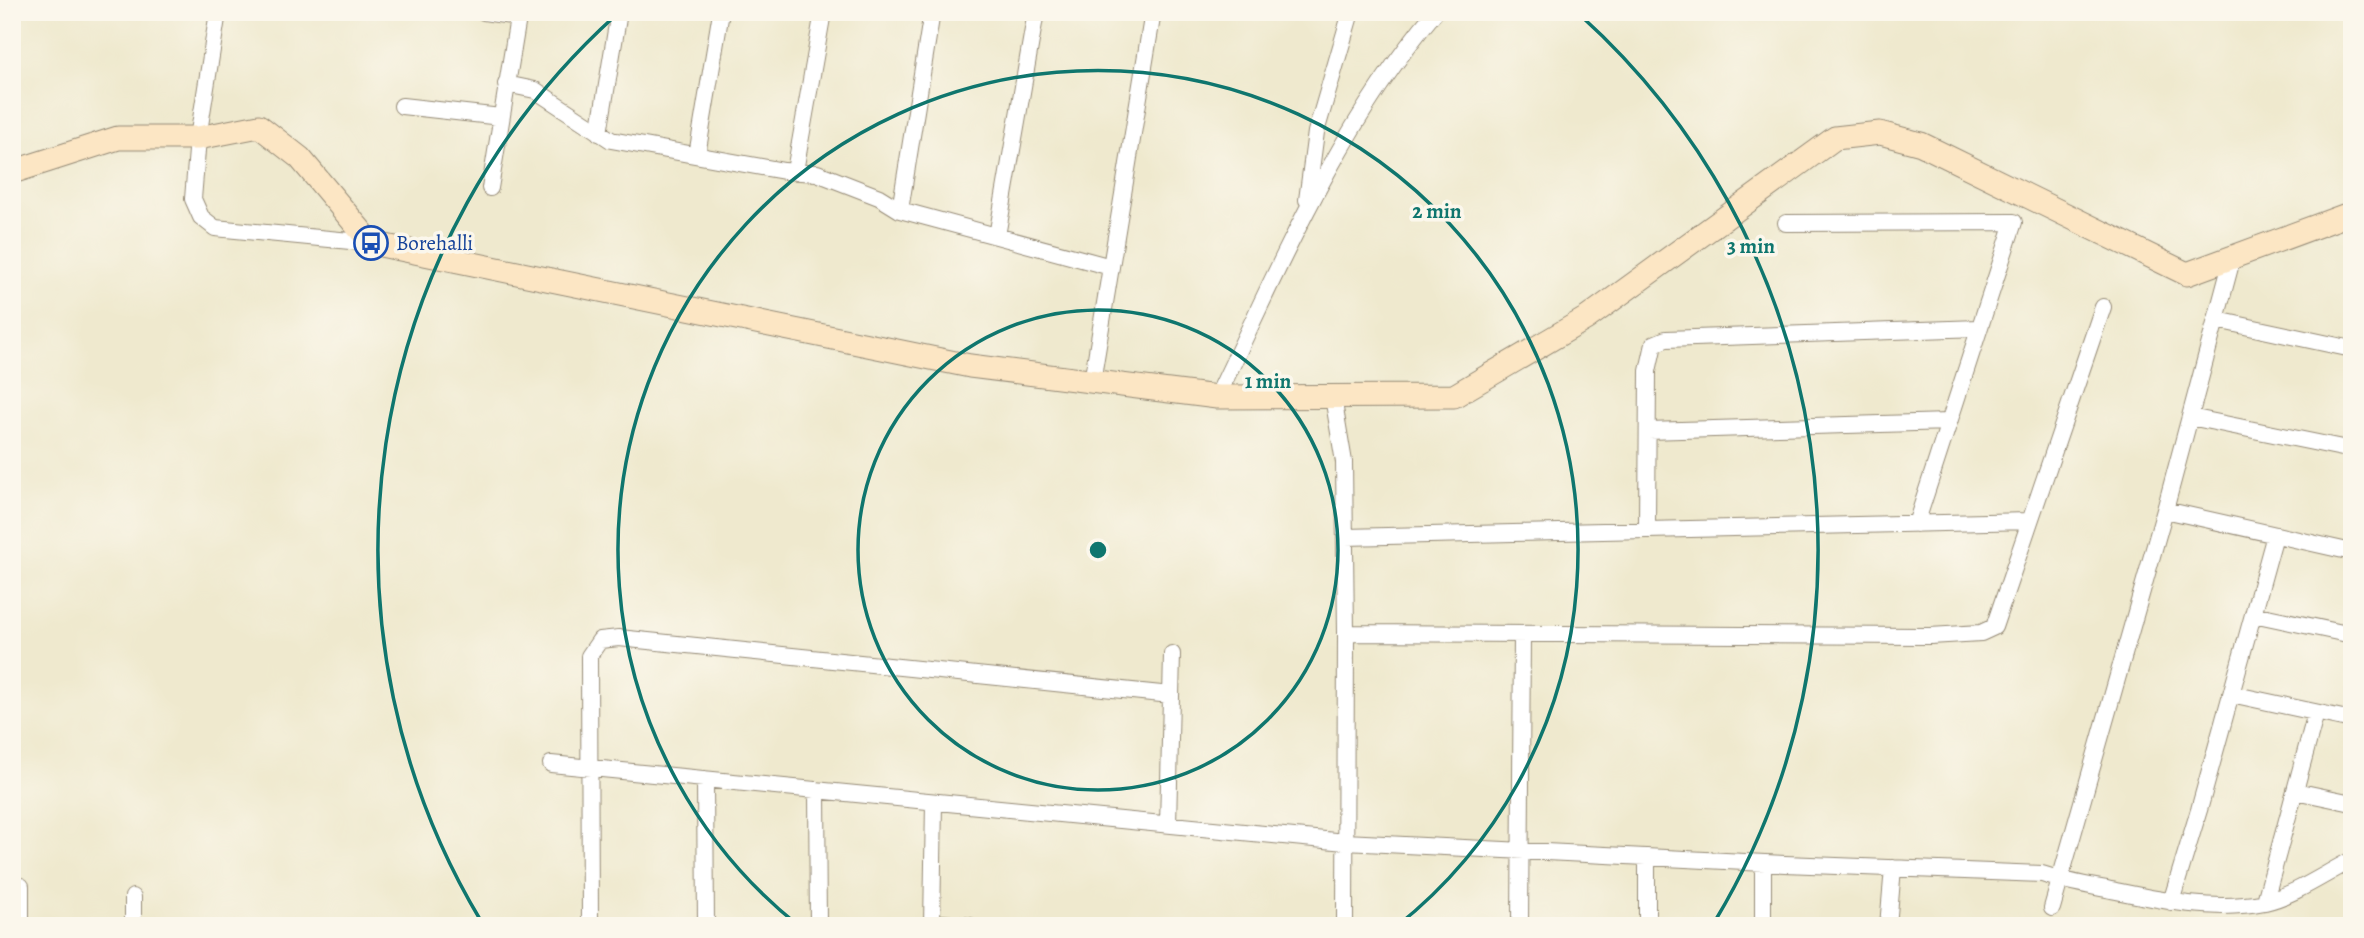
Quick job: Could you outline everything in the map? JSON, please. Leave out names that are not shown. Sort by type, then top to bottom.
[{"type":"main road","points":[[12,172],[118,138],[198,138],[259,126],[300,158],[371,243],[970,366],[1217,397],[1454,396],[1587,317],[1835,138],[1880,133],[1920,144],[2187,274],[2352,213]]},
{"type":"street","points":[[218,12],[198,138],[193,199],[196,209],[207,223],[215,228],[371,243]]},
{"type":"street","points":[[484,12],[518,15],[490,188]]},
{"type":"street","points":[[599,133],[619,12]]},
{"type":"street","points":[[696,155],[720,12]]},
{"type":"street","points":[[795,171],[823,12]]},
{"type":"street","points":[[900,210],[932,12]]},
{"type":"street","points":[[997,236],[1036,12]]},
{"type":"street","points":[[1092,382],[1153,12]]},
{"type":"street","points":[[1306,209],[1317,132],[1352,12]]},
{"type":"street","points":[[1217,397],[1306,209],[1352,128],[1402,52],[1435,12]]},
{"type":"street","points":[[506,84],[535,90],[611,141],[817,173],[879,197],[900,210],[1111,267]]},
{"type":"street","points":[[402,106],[501,117]]},
{"type":"street","points":[[1786,223],[2014,222],[1916,524]]},
{"type":"street","points":[[2052,908],[2165,510],[2233,256]]},
{"type":"street","points":[[1346,632],[1851,636],[1981,634],[1994,627],[2103,307]]},
{"type":"street","points":[[2217,320],[2352,349]]},
{"type":"street","points":[[1647,529],[1650,356],[1654,344],[1666,339],[1979,328]]},
{"type":"street","points":[[1333,397],[1343,462],[1345,537],[1345,926]]},
{"type":"street","points":[[2190,417],[2352,450]]},
{"type":"street","points":[[1648,431],[1948,422]]},
{"type":"street","points":[[2165,510],[2352,552]]},
{"type":"street","points":[[1345,537],[2030,521]]},
{"type":"street","points":[[2171,902],[2275,535]]},
{"type":"street","points":[[2253,614],[2352,635]]},
{"type":"street","points":[[1520,926],[1522,634]]},
{"type":"street","points":[[590,926],[589,656],[600,640],[619,638],[1171,695]]},
{"type":"street","points":[[1168,825],[1172,654]]},
{"type":"street","points":[[2231,694],[2352,720]]},
{"type":"street","points":[[2265,901],[2316,713]]},
{"type":"street","points":[[551,764],[1345,842],[2042,874],[2171,902],[2230,906],[2284,896],[2352,860]]},
{"type":"street","points":[[705,779],[706,926]]},
{"type":"street","points":[[817,790],[818,926]]},
{"type":"street","points":[[2295,791],[2352,803]]},
{"type":"street","points":[[934,802],[932,924],[970,926]]},
{"type":"street","points":[[1647,857],[1647,926]]},
{"type":"street","points":[[1763,863],[1763,926]]},
{"type":"street","points":[[1888,926],[1893,868]]},
{"type":"street","points":[[20,887],[21,926]]},
{"type":"street","points":[[133,897],[133,926]]},
{"type":"place","name":"Borehalli","points":[[371,243]]}]
